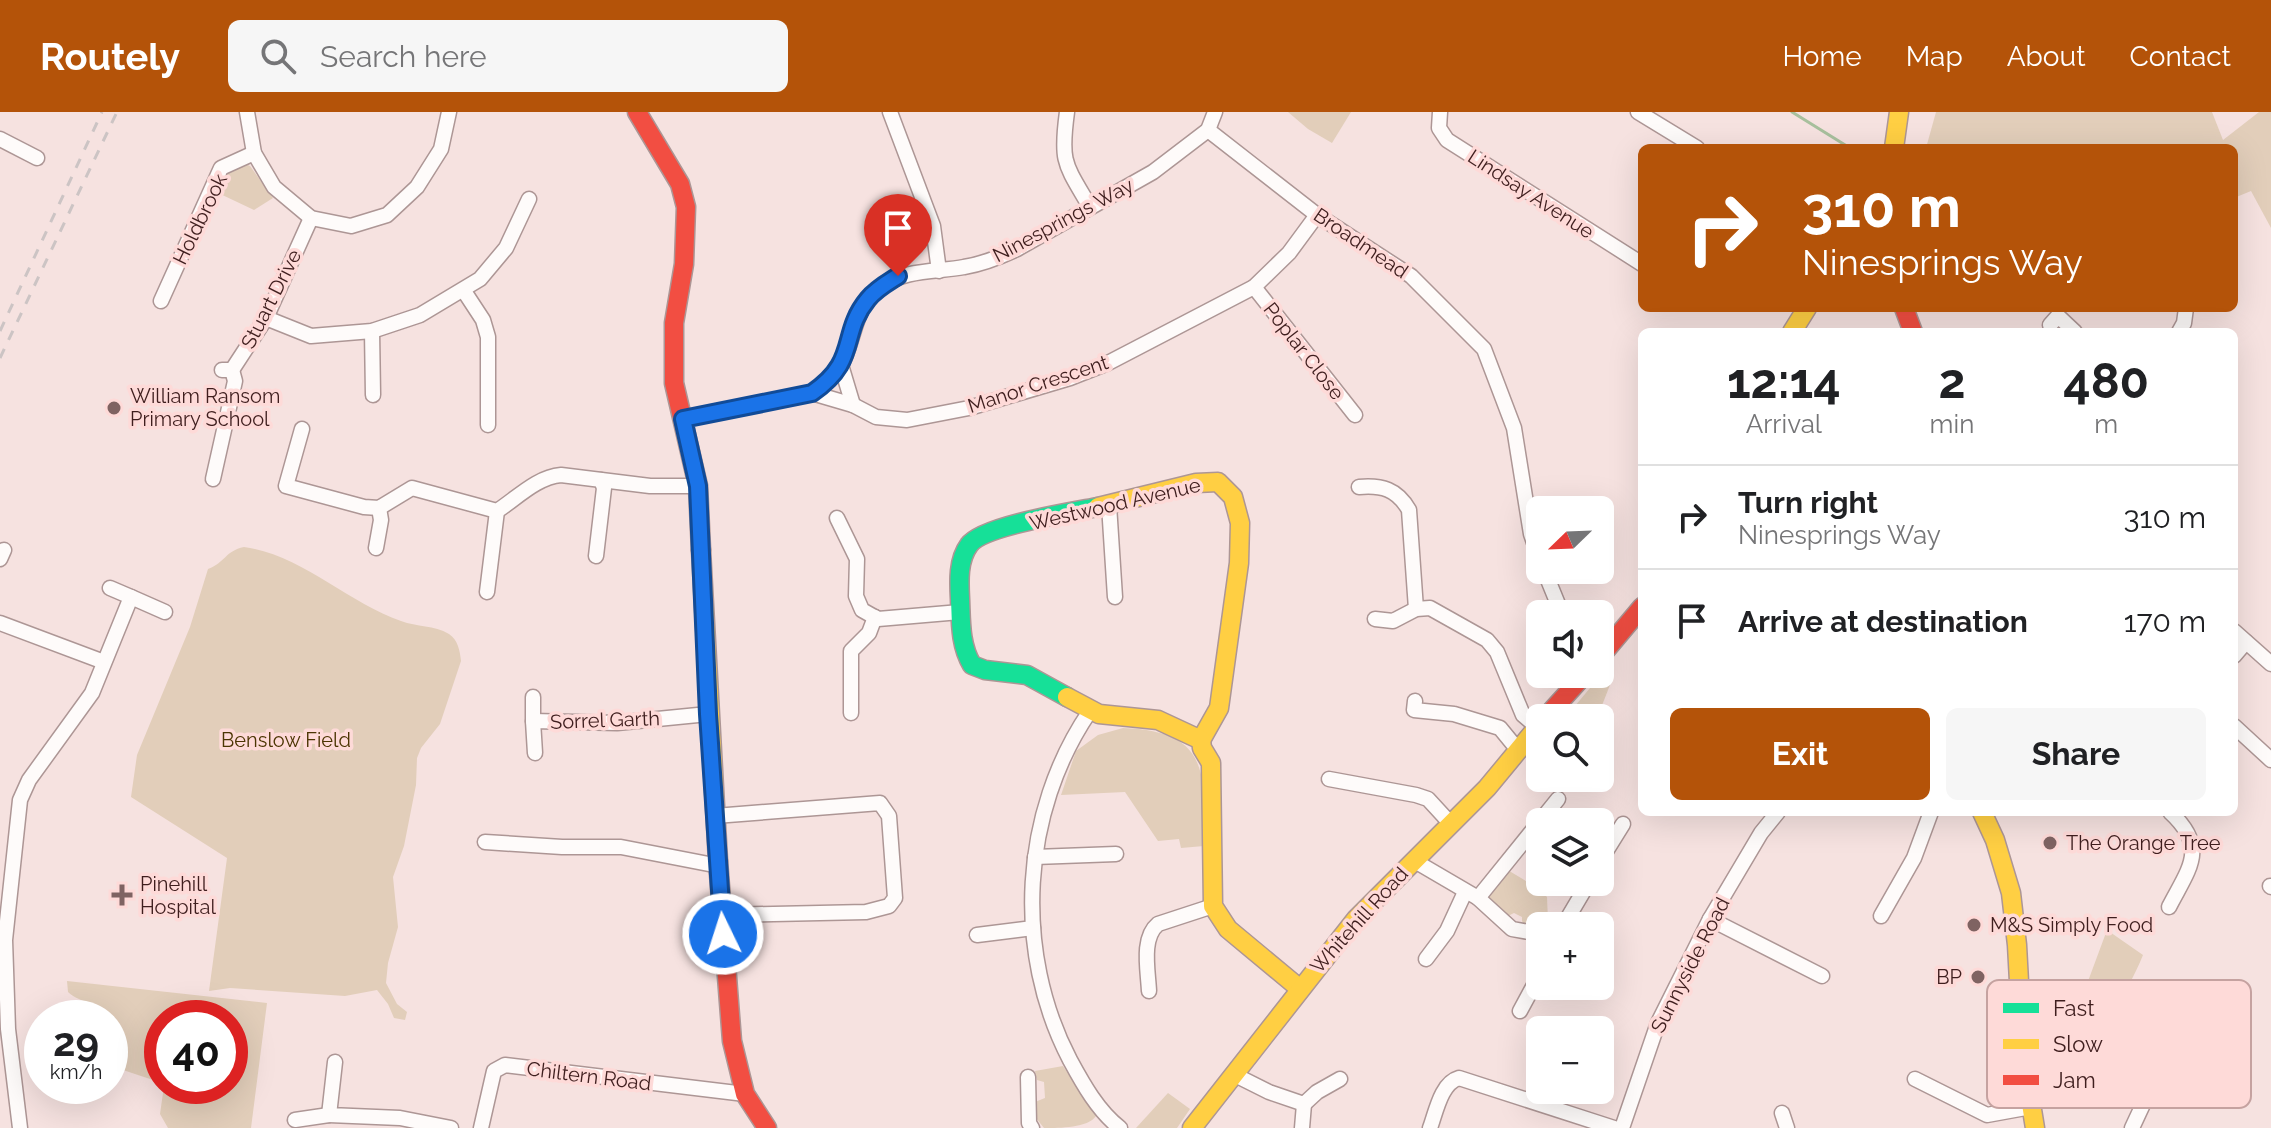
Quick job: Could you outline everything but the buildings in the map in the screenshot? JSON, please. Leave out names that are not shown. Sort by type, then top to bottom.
[{"type":"street","points":[[247,112],[254,153],[274,187],[311,218],[351,226],[387,215],[417,187],[441,149],[449,112]]},
{"type":"street","points":[[637,112],[680,184],[686,207],[684,264],[674,323],[674,383],[698,486],[708,714],[732,1041],[745,1094],[767,1128]]},
{"type":"street","points":[[890,112],[933,226],[939,271]]},
{"type":"street","points":[[1067,112],[1063,146],[1065,164],[1090,207]]},
{"type":"street","points":[[1208,130],[1215,112]]},
{"type":"street","name":"Lindsay Avenue","points":[[1440,112],[1439,128],[1447,140],[1638,261]]},
{"type":"street","points":[[1638,112],[1690,144]]},
{"type":"street","points":[[1895,144],[1899,112]]},
{"type":"street","name":"Ninesprings Way","points":[[812,393],[828,381],[841,365],[859,312],[868,299],[898,276],[996,259],[1153,172],[1208,130]]},
{"type":"street","name":"Broadmead","points":[[1208,130],[1317,215],[1411,276],[1484,349],[1514,428],[1526,503]]},
{"type":"street","points":[[0,139],[37,158]]},
{"type":"street","name":"Holdbrook","points":[[161,301],[221,168],[254,153]]},
{"type":"street","points":[[266,318],[311,336],[372,331],[420,315],[480,279],[506,248],[529,199]]},
{"type":"street","name":"Manor Crescent","points":[[812,393],[853,405],[876,417],[897,420],[969,408],[1070,378],[1108,363],[1254,287],[1289,253],[1317,215]]},
{"type":"street","name":"Stuart Drive","points":[[213,479],[235,381],[227,370],[266,318],[311,218]]},
{"type":"street","name":"Poplar Close","points":[[1254,287],[1355,415]]},
{"type":"street","points":[[464,291],[483,320],[488,337],[488,425]]},
{"type":"street","points":[[372,331],[373,395]]},
{"type":"street","points":[[841,365],[853,405]]},
{"type":"street","points":[[683,419],[812,393]]},
{"type":"street","points":[[302,429],[286,486],[364,507],[379,508],[412,488],[497,511],[552,476],[650,486],[698,486]]},
{"type":"street","points":[[596,556],[604,488],[601,480]]},
{"type":"street","name":"Westwood Avenue","points":[[960,612],[964,552],[975,538],[1196,483],[1218,482],[1233,497],[1240,523],[1239,563],[1219,708],[1201,740]]},
{"type":"street","points":[[1359,487],[1378,486],[1391,490],[1402,498],[1409,510],[1416,609]]},
{"type":"street","points":[[1109,505],[1115,597]]},
{"type":"street","points":[[376,548],[381,520],[379,508]]},
{"type":"street","points":[[487,592],[497,511]]},
{"type":"street","points":[[837,518],[857,559],[856,596],[862,610],[875,617],[960,612],[963,646],[972,665],[988,671],[1014,671],[1032,676],[1090,711],[1146,717],[1169,724],[1201,740],[1211,763],[1213,906],[1228,929],[1299,988]]},
{"type":"street","points":[[110,588],[165,612]]},
{"type":"street","points":[[20,1128],[8,1029],[5,940],[20,800],[29,780],[92,693],[131,597]]},
{"type":"street","points":[[1375,619],[1393,621],[1416,609],[1430,608],[1487,640],[1497,652],[1526,716]]},
{"type":"street","points":[[1614,640],[1638,612]]},
{"type":"street","points":[[851,713],[842,688],[851,651],[869,633],[875,617]]},
{"type":"street","points":[[0,623],[104,662]]},
{"type":"street","points":[[2238,635],[2271,664]]},
{"type":"street","points":[[2238,651],[2246,642]]},
{"type":"street","name":"Whitehill Road","points":[[1558,704],[1572,688]]},
{"type":"street","points":[[533,697],[533,721]]},
{"type":"street","points":[[1414,709],[1454,714],[1500,728],[1518,750]]},
{"type":"street","points":[[1090,711],[1072,738],[1044,808],[1031,887],[1038,970],[1062,1045],[1109,1125]]},
{"type":"street","name":"Sorrel Garth","points":[[535,753],[533,721],[617,723],[708,714]]},
{"type":"street","points":[[2238,730],[2271,760]]},
{"type":"street","name":"Whitehill Road","points":[[1192,1128],[1356,919],[1487,788],[1526,741]]},
{"type":"street","points":[[1329,779],[1428,799],[1451,824]]},
{"type":"street","points":[[1426,959],[1471,895],[1558,799]]},
{"type":"street","points":[[715,816],[880,803],[889,816],[895,898],[889,906],[866,912],[722,915]]},
{"type":"street","name":"Sunnyside Road","points":[[1622,1128],[1658,1023],[1710,919],[1761,833],[1775,816]]},
{"type":"street","points":[[1881,916],[1897,902],[1930,816]]},
{"type":"street","points":[[1984,816],[2004,862],[2015,908],[2019,980]]},
{"type":"street","points":[[2169,907],[2189,868],[2193,852],[2187,829],[2174,816]]},
{"type":"street","points":[[1614,838],[1623,824]]},
{"type":"street","points":[[485,842],[621,847],[719,866]]},
{"type":"street","points":[[1035,857],[1116,854]]},
{"type":"street","points":[[1413,860],[1471,895],[1512,929],[1526,932]]},
{"type":"street","points":[[1149,991],[1148,945],[1152,929],[1158,924],[1213,906]]},
{"type":"street","points":[[1710,919],[1822,976]]},
{"type":"street","points":[[977,935],[1033,928]]},
{"type":"street","points":[[1520,1011],[1526,1000]]},
{"type":"street","points":[[329,1115],[335,1062]]},
{"type":"street","name":"Chiltern Road","points":[[481,1128],[494,1071],[505,1065],[745,1094]]},
{"type":"street","points":[[1233,1074],[1269,1092],[1304,1104]]},
{"type":"street","points":[[1028,1077],[1029,1123],[1032,1128]]},
{"type":"street","points":[[1302,1128],[1304,1104],[1317,1092],[1340,1079]]},
{"type":"street","points":[[1430,1128],[1453,1079],[1466,1079],[1614,1128]]},
{"type":"street","points":[[1914,1080],[1987,1115],[2026,1108]]},
{"type":"street","points":[[2031,1108],[2035,1128]]},
{"type":"street","points":[[2132,1128],[2141,1108]]},
{"type":"street","points":[[1782,1113],[1787,1128]]},
{"type":"street","points":[[295,1120],[329,1115],[400,1118],[451,1128]]},
{"type":"green space","points":[[1288,112],[1351,112],[1332,143]]},
{"type":"green space","points":[[1936,112],[2212,112],[2223,140],[2259,112],[2271,112],[2271,228],[2251,191],[2238,196],[2238,144],[1927,144]]},
{"type":"green space","points":[[244,163],[250,166],[273,198],[254,210],[216,192],[223,172]]},
{"type":"green space","name":"Benslow Field","points":[[244,547],[285,559],[382,613],[407,623],[443,631],[452,636],[458,646],[461,661],[440,724],[417,758],[416,785],[404,846],[393,877],[398,927],[386,983],[397,1004],[407,1012],[405,1020],[394,1018],[377,990],[345,996],[230,988],[209,991],[227,858],[131,797],[137,755],[190,627],[208,569]]},
{"type":"green space","points":[[1590,688],[1609,688],[1603,704],[1577,704]]},
{"type":"green space","points":[[1123,728],[1152,731],[1173,738],[1188,748],[1197,762],[1202,779],[1204,846],[1181,848],[1179,839],[1158,841],[1125,792],[1061,795],[1076,751],[1098,735]]},
{"type":"green space","points":[[1506,869],[1526,881],[1526,896],[1547,897],[1548,912],[1526,912],[1526,928],[1522,917],[1514,913],[1506,917],[1489,899],[1489,893]]},
{"type":"green space","points":[[2107,930],[2143,955],[2131,980],[2088,980]]},
{"type":"green space","points":[[67,981],[240,1000],[144,1000],[144,1077],[128,1072],[128,1000],[81,1000],[68,992]]},
{"type":"green space","points":[[248,1001],[267,1003],[251,1128],[168,1128],[160,1114],[161,1104],[248,1104]]},
{"type":"green space","points":[[1063,1066],[1096,1116],[1080,1125],[1044,1128],[1036,1118],[1035,1102],[1045,1098],[1044,1082],[1037,1080],[1035,1071]]},
{"type":"green space","points":[[1168,1093],[1190,1109],[1177,1128],[1136,1128]]},
{"type":"waterway","points":[[1792,112],[1844,144]]},
{"type":"railway","points":[[0,331],[102,112]]},
{"type":"railway","points":[[0,358],[117,112]]},
{"type":"traffic: fast","points":[[1067,697],[1027,675],[985,670],[972,665],[962,633],[961,564],[969,545],[991,532],[1098,507]]},
{"type":"traffic: slow","points":[[1895,144],[1899,112]]},
{"type":"traffic: slow","points":[[1794,328],[1804,312]]},
{"type":"traffic: slow","points":[[1098,507],[1196,483],[1218,482],[1233,497],[1240,523],[1239,563],[1219,708],[1201,740]]},
{"type":"traffic: slow","points":[[701,550],[718,861]]},
{"type":"traffic: slow","points":[[1067,697],[1099,714],[1158,720],[1201,740],[1211,763],[1213,906],[1228,929],[1299,988]]},
{"type":"traffic: slow","points":[[1192,1128],[1356,919],[1487,788],[1526,741]]},
{"type":"traffic: slow","points":[[1984,816],[1995,840],[2011,893],[2019,980]]},
{"type":"traffic: slow","points":[[2032,1108],[2035,1128]]},
{"type":"traffic: jam","points":[[637,112],[680,184],[686,207],[684,264],[674,323],[674,383],[698,486],[701,550]]},
{"type":"traffic: jam","points":[[1906,312],[1912,328]]},
{"type":"traffic: jam","points":[[1614,640],[1638,612]]},
{"type":"traffic: jam","points":[[1558,704],[1572,688]]},
{"type":"traffic: jam","points":[[718,861],[732,1041],[745,1094],[767,1128]]},
{"type":"place","name":"William Ransom Primary School","points":[[114,408]]},
{"type":"place","name":"The Orange Tree","points":[[2050,843]]},
{"type":"place","name":"Pinehill Hospital","points":[[122,895]]},
{"type":"place","name":"M&S Simply Food","points":[[1974,925]]},
{"type":"place","name":"BP","points":[[1978,977]]},
{"type":"route","points":[[723,934],[708,714],[698,486],[683,419],[812,393],[828,381],[841,365],[859,312],[868,299],[898,276]]}]
